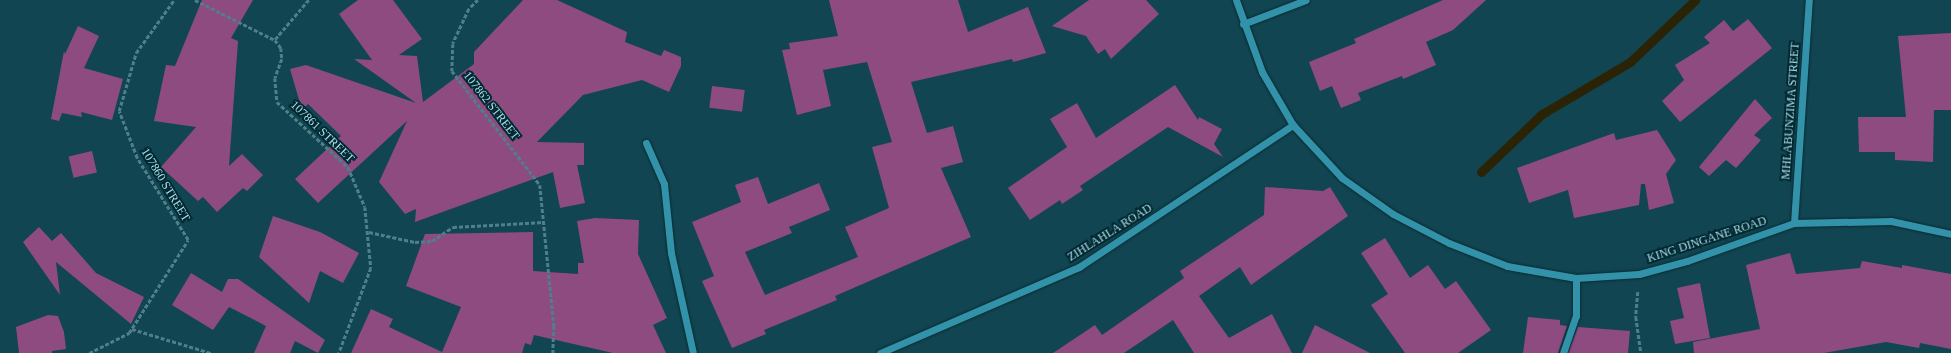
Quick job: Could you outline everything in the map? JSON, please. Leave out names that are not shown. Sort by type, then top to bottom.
[{"type":"street","name":"KING DINGANE ROAD","points":[[1236,0],[1243,24],[1262,72],[1293,125],[1342,178],[1393,214],[1449,243],[1507,266],[1576,278],[1639,274],[1687,261],[1794,223],[1892,221],[1951,234]]},
{"type":"street","points":[[1243,24],[1306,0]]},
{"type":"street","name":"MHLABUNZIMA STREET","points":[[1794,223],[1809,0]]},
{"type":"street","name":"ZIHLAHLA ROAD","points":[[880,353],[1079,267],[1293,125]]},
{"type":"street","points":[[646,144],[664,184],[671,253],[693,353]]},
{"type":"street","points":[[1563,353],[1576,316],[1576,278]]},
{"type":"path","name":"107860 STREET","points":[[89,353],[129,333],[188,240],[137,158],[119,111],[136,53],[174,0]]},
{"type":"path","points":[[195,0],[274,40],[309,0]]},
{"type":"path","name":"107862 STREET","points":[[478,0],[469,9],[453,44],[452,71],[540,185],[554,326],[553,353]]},
{"type":"path","name":"107861 STREET","points":[[274,40],[281,48],[282,59],[276,78],[277,102],[348,167],[365,207],[369,232],[371,268],[339,353]]},
{"type":"path","points":[[369,232],[415,242],[432,241],[453,227],[544,222]]},
{"type":"path","points":[[1639,274],[1636,317],[1641,353]]},
{"type":"path","points":[[132,329],[211,353]]},
{"type":"building","points":[[202,0],[253,0],[231,38],[238,41],[229,166],[242,154],[263,175],[247,191],[243,188],[217,212],[203,197],[198,201],[161,167],[196,127],[154,121],[166,65],[175,66]]},
{"type":"building","points":[[358,0],[393,0],[422,39],[399,55],[417,56],[423,102],[474,64],[474,52],[523,0],[557,0],[627,32],[625,42],[661,56],[664,50],[681,57],[681,66],[669,92],[642,80],[583,95],[537,142],[584,143],[584,165],[577,165],[585,203],[560,208],[553,172],[415,222],[416,209],[405,214],[379,182],[407,121],[318,203],[295,179],[341,136],[308,104],[302,110],[290,69],[306,65],[416,103],[354,59],[372,60],[339,14]]},
{"type":"building","points":[[829,0],[958,0],[968,32],[1028,7],[1046,53],[1013,62],[1012,59],[911,82],[927,133],[953,126],[963,162],[941,168],[971,237],[835,296],[837,300],[764,330],[766,334],[732,348],[702,281],[714,276],[692,222],[741,202],[735,185],[758,177],[768,204],[819,183],[830,210],[789,227],[792,233],[745,252],[765,295],[858,257],[845,227],[889,208],[872,147],[892,142],[867,62],[823,70],[831,106],[797,115],[782,50],[790,49],[789,43],[838,36]]},
{"type":"building","points":[[1089,0],[1146,0],[1159,14],[1111,59],[1105,49],[1098,54],[1086,36],[1052,26]]},
{"type":"building","points":[[1443,0],[1486,0],[1453,30],[1426,42],[1436,65],[1403,79],[1402,76],[1358,93],[1361,100],[1341,108],[1332,86],[1320,91],[1309,62],[1356,43],[1354,39]]},
{"type":"building","points":[[1748,19],[1772,48],[1680,122],[1662,101],[1684,80],[1675,65],[1710,43],[1704,37],[1724,20],[1733,31]]},
{"type":"building","points":[[78,26],[99,36],[84,68],[123,79],[112,120],[81,112],[82,117],[62,113],[59,121],[51,119],[64,51],[65,54]]},
{"type":"building","points":[[1951,33],[1951,110],[1934,110],[1933,162],[1895,160],[1895,152],[1859,152],[1858,117],[1906,117],[1898,36]]},
{"type":"building","points":[[1175,85],[1198,120],[1199,117],[1222,129],[1214,144],[1223,157],[1168,127],[1080,186],[1083,190],[1062,204],[1060,200],[1030,220],[1008,188],[1067,147],[1050,119],[1077,103],[1096,138]]},
{"type":"building","points":[[712,86],[745,90],[742,112],[709,108]]},
{"type":"building","points":[[1755,99],[1772,118],[1754,135],[1761,140],[1736,168],[1726,160],[1709,176],[1699,167]]},
{"type":"building","points":[[1657,130],[1676,160],[1666,174],[1674,203],[1649,210],[1645,184],[1641,184],[1639,205],[1574,218],[1568,190],[1529,203],[1517,168],[1614,133],[1616,140]]},
{"type":"building","points":[[92,151],[97,172],[74,178],[69,156]]},
{"type":"building","points":[[1265,187],[1323,191],[1330,187],[1348,216],[1251,285],[1240,267],[1199,296],[1229,338],[1272,314],[1292,353],[1194,353],[1173,320],[1124,353],[1053,353],[1095,325],[1102,335],[1184,278],[1180,271],[1264,215]]},
{"type":"building","points":[[273,216],[320,232],[359,253],[343,283],[320,271],[309,303],[259,257]]},
{"type":"building","points":[[595,218],[639,220],[638,254],[667,318],[653,325],[666,353],[613,353],[534,335],[531,345],[525,343],[522,353],[351,353],[371,309],[393,319],[389,327],[442,352],[461,307],[406,286],[425,234],[533,232],[533,271],[578,274],[578,263],[584,263],[577,221]]},
{"type":"building","points":[[39,227],[52,241],[61,233],[96,273],[144,297],[131,324],[56,262],[60,295],[23,242]]},
{"type":"building","points":[[1385,238],[1410,278],[1428,265],[1445,289],[1456,281],[1491,330],[1458,353],[1405,353],[1371,305],[1388,294],[1361,253]]},
{"type":"building","points":[[1790,253],[1796,274],[1860,268],[1862,261],[1902,268],[1902,265],[1951,274],[1951,349],[1920,343],[1919,348],[1886,342],[1824,353],[1694,353],[1693,342],[1760,329],[1746,265]]},
{"type":"building","points":[[191,273],[222,292],[228,279],[238,279],[325,340],[318,353],[295,341],[290,353],[254,353],[266,326],[229,307],[213,330],[172,305]]},
{"type":"building","points":[[1700,283],[1710,338],[1675,344],[1670,321],[1684,318],[1677,288]]},
{"type":"building","points":[[48,315],[58,316],[64,332],[66,349],[52,351],[52,353],[19,353],[16,327]]},
{"type":"building","points":[[1528,317],[1560,320],[1560,325],[1567,326],[1558,353],[1523,353]]},
{"type":"building","points":[[1315,325],[1370,353],[1302,353]]},
{"type":"building","points":[[1578,327],[1630,331],[1628,353],[1568,353]]},
{"type":"waterway","points":[[1481,172],[1542,114],[1630,62],[1695,0]]}]
